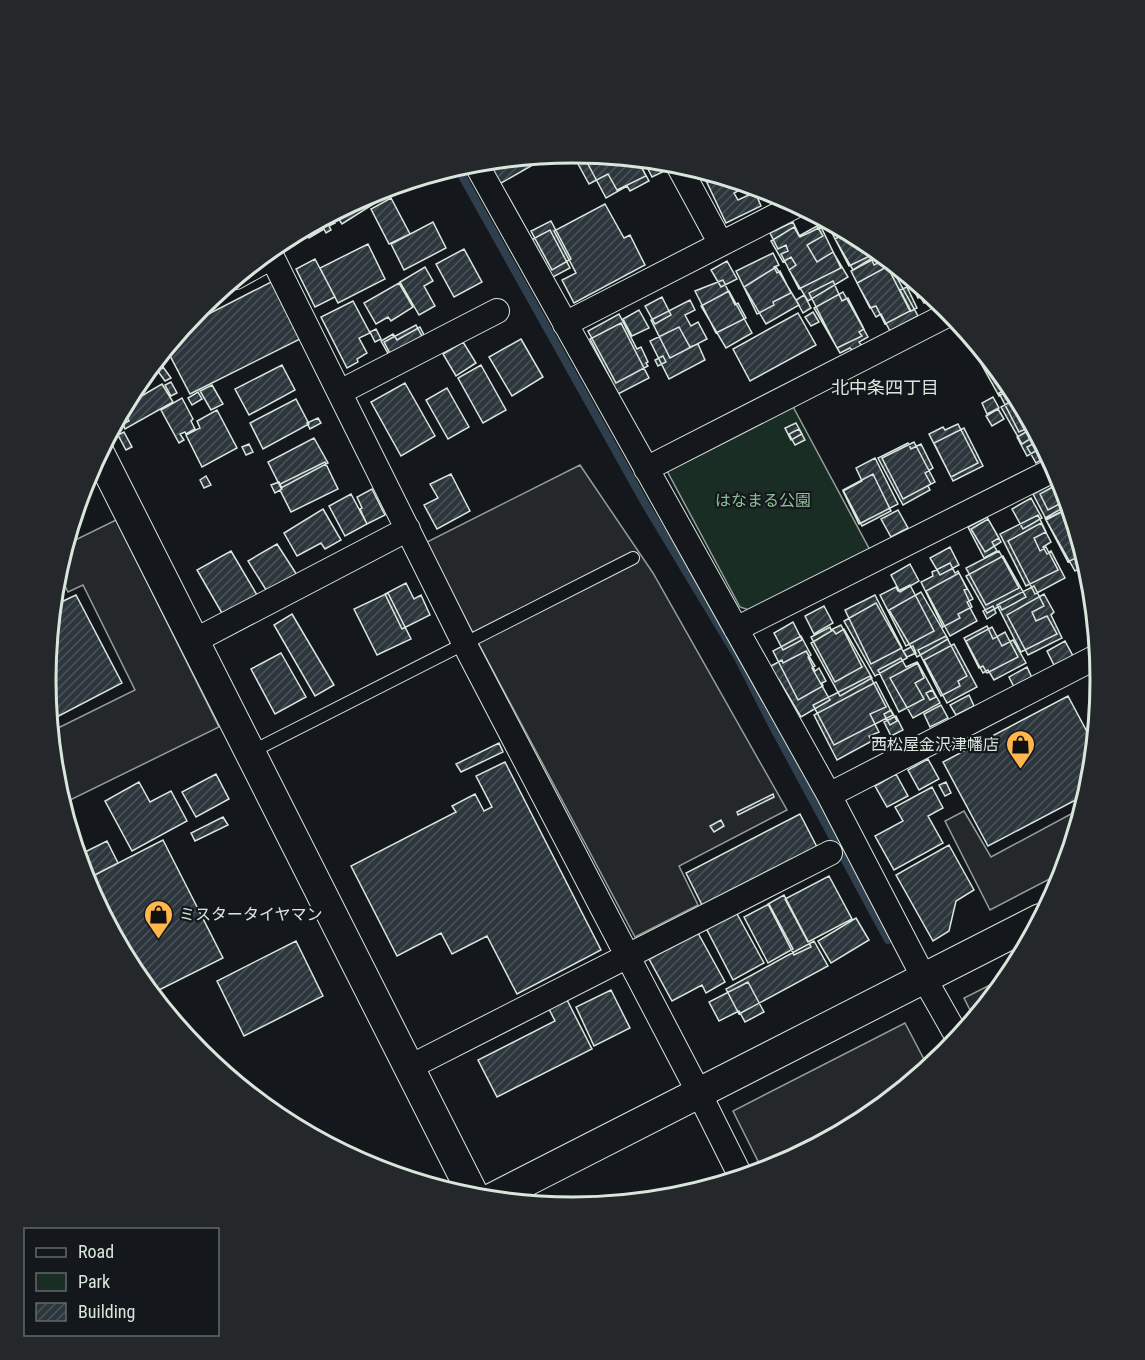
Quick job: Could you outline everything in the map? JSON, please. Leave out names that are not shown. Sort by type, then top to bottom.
[{"type":"street","points":[[480,171],[829,795],[953,1029]]},
{"type":"street","points":[[684,176],[721,244]]},
{"type":"street","points":[[566,324],[787,210]]},
{"type":"street","points":[[273,259],[464,643],[737,1170]]},
{"type":"street","points":[[340,392],[497,311]]},
{"type":"street","points":[[646,469],[942,318]]},
{"type":"street","points":[[104,463],[469,1186]]},
{"type":"street","points":[[736,629],[1046,473]]},
{"type":"street","points":[[194,641],[408,529]]},
{"type":"street","points":[[829,795],[1089,661]]},
{"type":"street","points":[[410,1067],[830,853]]},
{"type":"street","points":[[505,1193],[1027,926]]},
{"type":"lane","points":[[250,753],[633,558]]},
{"type":"green space","name":"はなまる公園","points":[[790,401],[871,552],[749,610],[740,607],[666,469]]},
{"type":"shaded area","points":[[580,465],[653,573],[787,810],[679,866],[698,905],[635,937],[425,543]]},
{"type":"shaded area","points":[[116,520],[219,727],[70,800],[58,728],[135,690],[83,585],[68,592],[64,584],[75,540]]},
{"type":"shaded area","points":[[964,811],[991,857],[1072,813],[1050,879],[990,910],[945,821]]},
{"type":"shaded area","points":[[990,985],[970,1010],[964,998]]},
{"type":"shaded area","points":[[905,1023],[924,1059],[860,1110],[801,1144],[759,1162],[733,1111]]},
{"type":"building","points":[[578,163],[641,167],[646,176],[617,190],[608,174],[589,184]]},
{"type":"building","points":[[588,163],[642,167],[649,181],[630,191],[627,186],[606,198]]},
{"type":"building","points":[[530,165],[531,166],[496,186],[488,170]]},
{"type":"building","points":[[648,168],[664,171],[652,177]]},
{"type":"building","points":[[706,181],[740,190],[734,193],[738,200],[750,194],[757,197],[761,206],[726,223]]},
{"type":"building","points":[[391,198],[410,234],[389,244],[371,209]]},
{"type":"building","points":[[379,200],[342,224],[339,219]]},
{"type":"building","points":[[605,204],[624,238],[630,235],[645,265],[574,303],[562,280],[576,273],[554,231]]},
{"type":"building","points":[[334,221],[335,223],[329,226],[331,230],[326,233],[324,229],[309,238],[308,236],[314,232]]},
{"type":"building","points":[[551,221],[571,259],[552,270],[531,231]]},
{"type":"building","points":[[433,222],[446,248],[404,270],[391,244]]},
{"type":"building","points":[[793,222],[800,237],[821,227],[841,268],[799,289],[781,254],[788,251],[786,245],[778,249],[770,233]]},
{"type":"building","points":[[817,226],[823,236],[807,245],[817,262],[833,252],[848,277],[808,301],[789,270],[796,265],[791,257],[783,262],[771,241],[794,227],[799,236]]},
{"type":"building","points":[[550,230],[570,268],[551,278],[531,240]]},
{"type":"building","points":[[832,232],[869,256],[849,266]]},
{"type":"building","points":[[839,237],[871,258],[853,270],[835,239]]},
{"type":"building","points":[[368,244],[385,279],[338,303],[320,268]]},
{"type":"building","points":[[464,249],[482,282],[454,297],[436,264]]},
{"type":"building","points":[[773,253],[779,265],[774,267],[777,273],[780,271],[791,293],[773,302],[774,305],[757,314],[736,271]]},
{"type":"building","points":[[315,259],[335,297],[315,307],[296,269]]},
{"type":"building","points":[[872,260],[874,265],[878,263],[891,273],[910,311],[885,324],[876,306],[870,308],[851,271]]},
{"type":"building","points":[[727,261],[737,279],[721,287],[711,270]]},
{"type":"building","points":[[425,267],[433,281],[424,286],[435,306],[419,315],[400,282]]},
{"type":"building","points":[[776,267],[799,305],[766,324],[744,287]]},
{"type":"building","points":[[884,268],[897,278],[918,316],[890,331],[881,314],[876,317],[857,283]]},
{"type":"building","points":[[275,280],[304,337],[190,394],[170,356],[206,315]]},
{"type":"building","points":[[723,280],[735,305],[738,303],[746,318],[716,333],[695,291]]},
{"type":"building","points":[[833,281],[842,301],[848,298],[864,329],[859,332],[862,336],[837,348],[809,293]]},
{"type":"building","points":[[399,283],[413,307],[391,321],[388,317],[376,324],[364,303]]},
{"type":"building","points":[[907,287],[917,308],[911,311],[900,290]]},
{"type":"building","points":[[729,291],[752,333],[726,348],[701,306]]},
{"type":"building","points":[[843,292],[868,337],[859,342],[862,346],[853,351],[850,348],[840,353],[814,308]]},
{"type":"building","points":[[804,295],[811,308],[803,313],[796,300]]},
{"type":"building","points":[[662,297],[671,315],[655,324],[645,306]]},
{"type":"building","points":[[690,300],[695,310],[685,315],[691,326],[698,322],[707,339],[670,358],[651,320]]},
{"type":"building","points":[[353,301],[370,333],[359,338],[367,353],[347,368],[321,317]]},
{"type":"building","points":[[639,310],[649,328],[632,336],[623,319]]},
{"type":"building","points":[[813,312],[819,322],[811,326],[805,317]]},
{"type":"building","points":[[798,313],[816,345],[750,381],[733,349]]},
{"type":"building","points":[[619,314],[637,349],[641,347],[648,366],[616,383],[588,331]]},
{"type":"building","points":[[621,323],[649,378],[618,394],[590,339]]},
{"type":"building","points":[[416,325],[424,340],[392,357],[384,342]]},
{"type":"building","points":[[420,327],[425,337],[390,357],[381,341],[393,334],[397,340]]},
{"type":"building","points":[[679,327],[690,347],[698,344],[705,360],[669,379],[650,341]]},
{"type":"building","points":[[376,329],[381,339],[375,342],[370,332]]},
{"type":"building","points":[[521,339],[543,377],[512,396],[489,357]]},
{"type":"building","points":[[463,342],[476,363],[456,376],[443,354]]},
{"type":"building","points":[[663,356],[666,362],[658,366],[655,360]]},
{"type":"building","points":[[980,361],[1003,394],[999,396]]},
{"type":"building","points":[[282,365],[295,390],[249,415],[235,389]]},
{"type":"building","points":[[481,365],[506,410],[483,423],[458,378]]},
{"type":"building","points":[[163,367],[171,378],[165,381],[158,371]]},
{"type":"building","points":[[171,382],[177,393],[171,396],[165,385]]},
{"type":"building","points":[[405,383],[435,436],[401,456],[371,402]]},
{"type":"building","points":[[162,384],[173,402],[125,429],[123,424],[129,421],[127,418],[141,396]]},
{"type":"building","points":[[212,385],[223,404],[211,410],[200,391]]},
{"type":"building","points":[[447,388],[469,427],[448,439],[426,400]]},
{"type":"building","points":[[198,392],[202,399],[192,405],[188,398]]},
{"type":"building","points":[[1001,392],[1024,430],[1019,432],[999,393]]},
{"type":"building","points":[[993,397],[999,408],[987,414],[982,403]]},
{"type":"building","points":[[182,398],[193,419],[191,421],[195,429],[186,434],[185,432],[180,434],[184,440],[179,443],[161,410]]},
{"type":"building","points":[[296,399],[309,424],[263,449],[250,423]]},
{"type":"building","points":[[1008,403],[1030,439],[1022,444],[1001,407]]},
{"type":"building","points":[[998,409],[1004,419],[992,426],[986,416]]},
{"type":"building","points":[[217,410],[237,448],[202,467],[186,435],[200,428],[197,421]]},
{"type":"building","points":[[318,418],[321,423],[310,429],[307,423]]},
{"type":"building","points":[[796,423],[802,434],[791,440],[785,428]]},
{"type":"building","points":[[958,424],[978,463],[951,477],[929,434],[943,427],[945,430]]},
{"type":"building","points":[[964,428],[983,466],[953,481],[934,443]]},
{"type":"building","points":[[799,429],[805,440],[795,445],[789,434]]},
{"type":"building","points":[[124,432],[132,447],[126,450],[118,435]]},
{"type":"building","points":[[1026,432],[1036,451],[1027,456],[1017,437]]},
{"type":"building","points":[[314,438],[328,463],[281,488],[268,462]]},
{"type":"building","points":[[914,442],[935,482],[903,499],[882,458]]},
{"type":"building","points":[[908,443],[911,449],[921,444],[933,468],[925,473],[931,484],[928,486],[930,490],[903,505],[878,458]]},
{"type":"building","points":[[249,444],[253,452],[246,455],[242,447]]},
{"type":"building","points":[[1032,444],[1040,460],[1036,463],[1027,447]]},
{"type":"building","points":[[875,458],[898,504],[859,524],[843,491],[862,481],[856,468]]},
{"type":"building","points":[[325,462],[338,489],[291,512],[280,490],[282,489],[280,484]]},
{"type":"building","points":[[451,474],[470,511],[437,529],[424,505],[438,498],[430,484]]},
{"type":"building","points":[[873,474],[891,511],[862,526],[843,490]]},
{"type":"building","points":[[206,476],[211,485],[204,488],[200,480]]},
{"type":"building","points":[[279,482],[282,489],[275,493],[271,485]]},
{"type":"building","points":[[1051,485],[1061,512],[1046,519],[1033,494]]},
{"type":"building","points":[[1052,487],[1058,504],[1048,510],[1040,494]]},
{"type":"building","points":[[372,489],[385,515],[367,524],[357,497]]},
{"type":"building","points":[[351,494],[367,524],[345,536],[329,506]]},
{"type":"building","points":[[1031,498],[1042,518],[1023,529],[1012,509]]},
{"type":"building","points":[[323,509],[341,540],[325,549],[321,543],[297,556],[284,533]]},
{"type":"building","points":[[1060,509],[1078,570],[1075,571],[1045,518]]},
{"type":"building","points":[[898,510],[908,528],[891,537],[881,519]]},
{"type":"building","points":[[1061,512],[1075,558],[1068,562],[1046,520]]},
{"type":"building","points":[[1038,515],[1046,532],[1034,538],[1040,551],[1046,547],[1058,570],[1026,586],[1000,534]]},
{"type":"building","points":[[987,517],[999,538],[992,542],[997,551],[984,558],[968,527]]},
{"type":"building","points":[[988,519],[1001,542],[985,552],[971,529]]},
{"type":"building","points":[[1041,523],[1051,542],[1043,547],[1047,554],[1051,551],[1065,578],[1035,594],[1008,541]]},
{"type":"building","points":[[277,544],[297,575],[268,593],[248,561]]},
{"type":"building","points":[[950,547],[959,565],[940,575],[930,558]]},
{"type":"building","points":[[231,551],[257,595],[223,615],[197,570]]},
{"type":"building","points":[[999,551],[1019,588],[986,605],[966,568]]},
{"type":"building","points":[[1003,556],[1026,597],[1002,610],[1000,606],[987,613],[966,576]]},
{"type":"building","points":[[950,563],[955,573],[958,571],[967,589],[964,590],[972,607],[958,614],[960,618],[943,627],[921,582],[933,576],[932,572]]},
{"type":"building","points":[[910,564],[919,581],[900,592],[891,575]]},
{"type":"building","points":[[959,573],[973,599],[967,602],[977,621],[950,636],[926,591]]},
{"type":"building","points":[[406,583],[414,599],[421,595],[430,615],[402,629],[385,594]]},
{"type":"building","points":[[910,585],[934,631],[906,646],[880,595],[896,587],[898,591]]},
{"type":"building","points":[[1034,586],[1044,606],[1032,612],[1036,621],[1047,616],[1057,634],[1021,652],[997,605]]},
{"type":"building","points":[[921,592],[948,639],[917,657],[889,610]]},
{"type":"building","points":[[388,593],[411,639],[377,655],[354,609]]},
{"type":"building","points":[[1044,594],[1054,612],[1051,615],[1062,638],[1028,655],[1007,615]]},
{"type":"building","points":[[76,595],[122,683],[57,717],[57,646],[62,602]]},
{"type":"building","points":[[875,595],[902,648],[871,664],[845,610]]},
{"type":"building","points":[[876,603],[907,658],[875,676],[844,621]]},
{"type":"building","points":[[824,606],[833,623],[814,634],[805,616]]},
{"type":"building","points":[[993,606],[996,613],[987,619],[983,611]]},
{"type":"building","points":[[292,614],[334,685],[315,696],[274,625]]},
{"type":"building","points":[[793,622],[802,640],[783,650],[774,633]]},
{"type":"building","points":[[841,625],[862,667],[835,682],[811,637],[830,627],[831,630]]},
{"type":"building","points":[[987,626],[993,639],[1005,632],[1018,657],[987,673],[983,666],[979,668],[964,638]]},
{"type":"building","points":[[992,627],[1002,646],[1013,640],[1026,663],[994,680],[988,670],[983,673],[966,641]]},
{"type":"building","points":[[844,629],[872,678],[840,696],[811,643],[833,630],[836,634]]},
{"type":"building","points":[[801,636],[811,655],[808,657],[815,671],[819,668],[826,681],[822,683],[823,686],[798,700],[773,651]]},
{"type":"building","points":[[946,636],[967,676],[958,681],[960,686],[941,696],[918,650]]},
{"type":"building","points":[[1065,641],[1073,656],[1054,665],[1047,651]]},
{"type":"building","points":[[954,644],[977,687],[947,703],[924,660]]},
{"type":"building","points":[[913,646],[916,653],[907,657],[903,651]]},
{"type":"building","points":[[806,651],[815,666],[812,668],[830,700],[801,717],[779,680],[775,682],[767,668],[782,660],[783,663]]},
{"type":"building","points":[[281,653],[306,697],[275,714],[251,669]]},
{"type":"building","points":[[901,658],[906,667],[917,662],[924,678],[915,683],[924,699],[899,712],[878,670]]},
{"type":"building","points":[[918,663],[940,703],[913,718],[890,678]]},
{"type":"building","points":[[1027,667],[1032,678],[1014,687],[1009,677]]},
{"type":"building","points":[[870,676],[886,707],[870,714],[875,724],[834,745],[813,705]]},
{"type":"building","points":[[876,682],[893,715],[875,724],[879,732],[869,736],[872,741],[837,760],[814,715]]},
{"type":"building","points":[[932,690],[936,697],[930,700],[926,693]]},
{"type":"building","points":[[969,695],[974,706],[956,715],[950,705]]},
{"type":"building","points":[[1068,696],[1086,731],[1075,800],[988,846],[943,762]]},
{"type":"building","points":[[941,705],[948,718],[930,727],[924,714]]},
{"type":"building","points":[[891,710],[897,721],[890,725],[884,714]]},
{"type":"building","points":[[896,716],[903,730],[891,736],[884,722]]},
{"type":"building","points":[[499,743],[503,752],[461,772],[456,764]]},
{"type":"building","points":[[928,759],[939,779],[919,790],[908,770]]},
{"type":"building","points":[[505,762],[601,950],[517,994],[487,936],[452,954],[441,933],[397,956],[351,866],[456,812],[452,806],[475,794],[484,811],[492,807],[476,776]]},
{"type":"building","points":[[216,774],[229,799],[196,817],[182,792]]},
{"type":"building","points":[[896,774],[908,796],[887,807],[875,786]]},
{"type":"building","points":[[139,782],[150,802],[171,791],[187,821],[132,851],[105,801]]},
{"type":"building","points":[[946,782],[951,793],[945,796],[939,785]]},
{"type":"building","points":[[932,787],[943,808],[928,816],[943,843],[894,870],[875,836],[903,821],[895,807]]},
{"type":"building","points":[[773,794],[774,797],[738,815],[737,812]]},
{"type":"building","points":[[800,814],[818,849],[703,907],[686,873]]},
{"type":"building","points":[[223,817],[228,825],[195,841],[191,833]]},
{"type":"building","points":[[721,820],[724,826],[714,832],[710,826]]},
{"type":"building","points":[[163,840],[223,958],[159,990],[125,938],[94,875]]},
{"type":"building","points":[[107,841],[118,863],[94,875],[85,852]]},
{"type":"building","points":[[949,845],[974,890],[956,901],[949,931],[933,941],[896,875]]},
{"type":"building","points":[[829,876],[852,919],[808,942],[785,899]]},
{"type":"building","points":[[784,895],[811,947],[794,955],[768,904]]},
{"type":"building","points":[[769,904],[793,949],[768,963],[744,917]]},
{"type":"building","points":[[736,912],[764,963],[733,980],[706,928]]},
{"type":"building","points":[[856,918],[869,940],[831,963],[818,941]]},
{"type":"building","points":[[698,933],[725,982],[706,993],[702,985],[672,1001],[649,959]]},
{"type":"building","points":[[296,941],[323,996],[244,1036],[217,981]]},
{"type":"building","points":[[814,941],[828,966],[739,1014],[726,989]]},
{"type":"building","points":[[748,982],[764,1012],[745,1022],[739,1011],[719,1021],[709,1002]]},
{"type":"building","points":[[611,990],[630,1028],[594,1046],[576,1007]]},
{"type":"building","points":[[565,996],[592,1049],[497,1097],[478,1060],[555,1021],[547,1005]]},
{"type":"waterway","points":[[462,175],[647,507],[738,658],[888,940]]},
{"type":"place","name":"西松屋金沢津幡店","points":[[1020,770]]},
{"type":"place","name":"ミスタータイヤマン","points":[[158,940]]},
{"type":"district","name":"北中条四丁目","points":[[885,388]]}]
